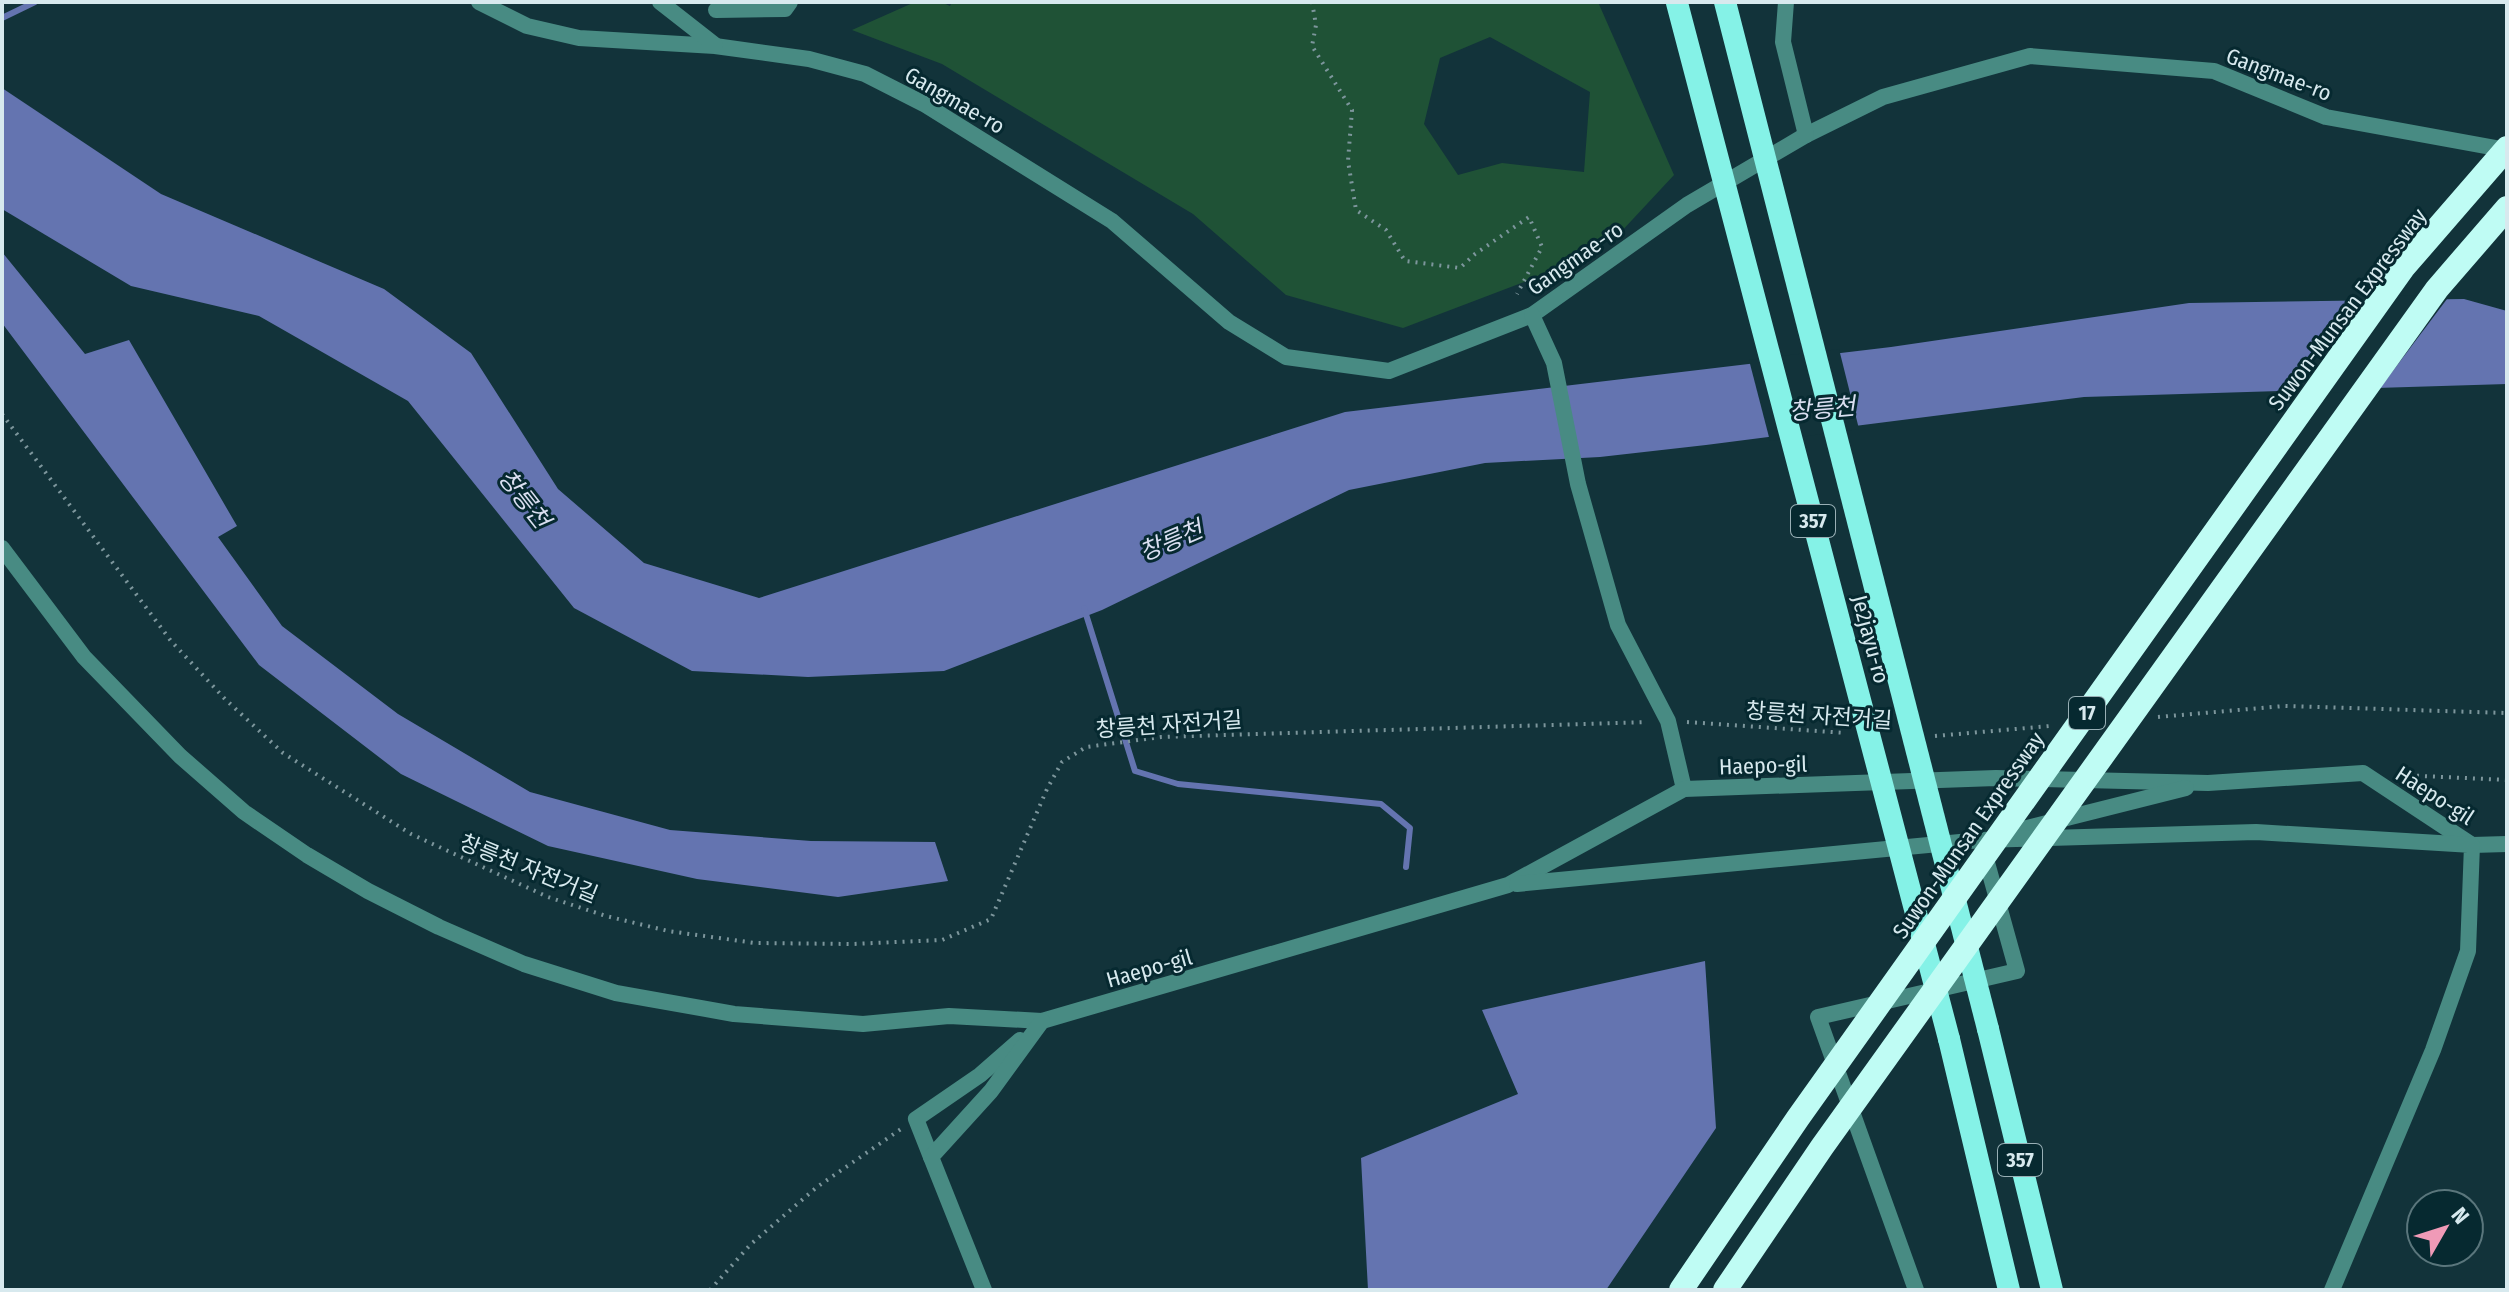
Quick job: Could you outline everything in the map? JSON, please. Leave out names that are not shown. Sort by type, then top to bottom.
[{"type":"highway","name":"Je2jayu-ro","points":[[1677,2],[1949,1039],[2009,1290]]},
{"type":"highway","name":"Je2jayu-ro","points":[[1725,2],[2052,1290]]},
{"type":"highway","name":"Suwon-Munsan Expressway","points":[[1681,1290],[1798,1118],[2403,268],[2507,149]]},
{"type":"highway","name":"17","points":[[1725,1290],[1822,1147],[2437,289],[2507,208]]},
{"type":"street","name":"Gangmae-ro","points":[[479,2],[527,26],[579,38],[715,46],[809,59],[865,74],[924,104],[1112,221],[1229,322],[1286,357],[1389,371],[1532,315],[1687,205],[1806,135],[1883,97],[2030,56],[2214,71],[2326,117],[2507,149]]},
{"type":"street","points":[[660,2],[715,46]]},
{"type":"street","points":[[715,46],[715,6],[785,9],[790,2]]},
{"type":"street","points":[[1786,2],[1783,42],[1806,135]]},
{"type":"street","points":[[1532,315],[1554,363],[1578,484],[1618,625],[1668,721],[1684,789]]},
{"type":"street","points":[[2,548],[84,657],[190,766],[244,812],[307,855],[439,927],[524,964],[616,993],[734,1014],[863,1024],[949,1016],[1042,1021]]},
{"type":"street","name":"Haepo-gil","points":[[1042,1021],[1508,885],[1684,789],[1996,778],[2208,783],[2363,773],[2472,845],[2507,844]]},
{"type":"street","points":[[1981,840],[2208,783]]},
{"type":"street","points":[[1508,885],[1981,840],[2256,832],[2472,845],[2468,951],[2433,1050],[2332,1290]]},
{"type":"street","points":[[1916,1290],[1818,1017],[2017,971],[1981,840]]},
{"type":"street","points":[[984,1290],[916,1119],[980,1075],[1042,1021]]},
{"type":"street","points":[[931,1157],[991,1091],[1042,1021]]},
{"type":"path","points":[[1312,2],[1316,25],[1312,46],[1352,110],[1348,161],[1356,210],[1386,230],[1405,261],[1460,268],[1529,217],[1542,247],[1517,294]]},
{"type":"path","name":"창릉천 자전거길","points":[[2,414],[171,641],[225,699],[283,753],[411,834],[548,897],[606,916],[668,931],[755,943],[852,944],[942,940],[991,919],[1047,789],[1062,762],[1086,747],[1161,737],[1668,721],[1852,733]]},
{"type":"path","points":[[2145,718],[2284,706],[2507,713]]},
{"type":"path","points":[[1929,736],[2053,726]]},
{"type":"path","points":[[2363,773],[2507,780]]},
{"type":"path","points":[[710,1290],[751,1244],[817,1187],[916,1119]]},
{"type":"green space","points":[[915,2],[941,2],[950,6],[952,2],[1598,2],[1674,175],[1619,234],[1545,274],[1403,328],[1286,295],[1193,214],[942,64],[852,30]],"holes":[[[1490,37],[1590,92],[1584,172],[1502,163],[1458,175],[1424,124],[1440,58]]]},
{"type":"water","name":"창릉천","points":[[2,88],[161,194],[384,289],[471,353],[558,489],[644,563],[759,598],[1345,412],[1891,347],[2189,303],[2464,299],[2507,311],[2507,384],[2084,397],[1600,457],[1485,463],[1349,490],[1102,610],[944,671],[808,677],[692,671],[574,608],[408,401],[259,316],[131,286],[2,209]]},
{"type":"water","points":[[2,252],[85,354],[129,340],[237,526],[218,537],[282,626],[398,714],[530,792],[670,830],[811,841],[935,842],[948,881],[838,897],[697,879],[548,846],[401,774],[259,665],[2,323]]},
{"type":"water","points":[[1705,961],[1716,1128],[1606,1290],[1368,1290],[1361,1158],[1518,1094],[1482,1010]]},
{"type":"pier","points":[[2450,295],[2377,392],[2285,394],[2358,296]]},
{"type":"pier","points":[[1839,349],[1859,429],[1770,441],[1749,360]]},
{"type":"waterway","points":[[2,18],[35,2]]},
{"type":"waterway","points":[[1084,608],[1135,771],[1178,784],[1381,804],[1410,828],[1406,867]]}]
